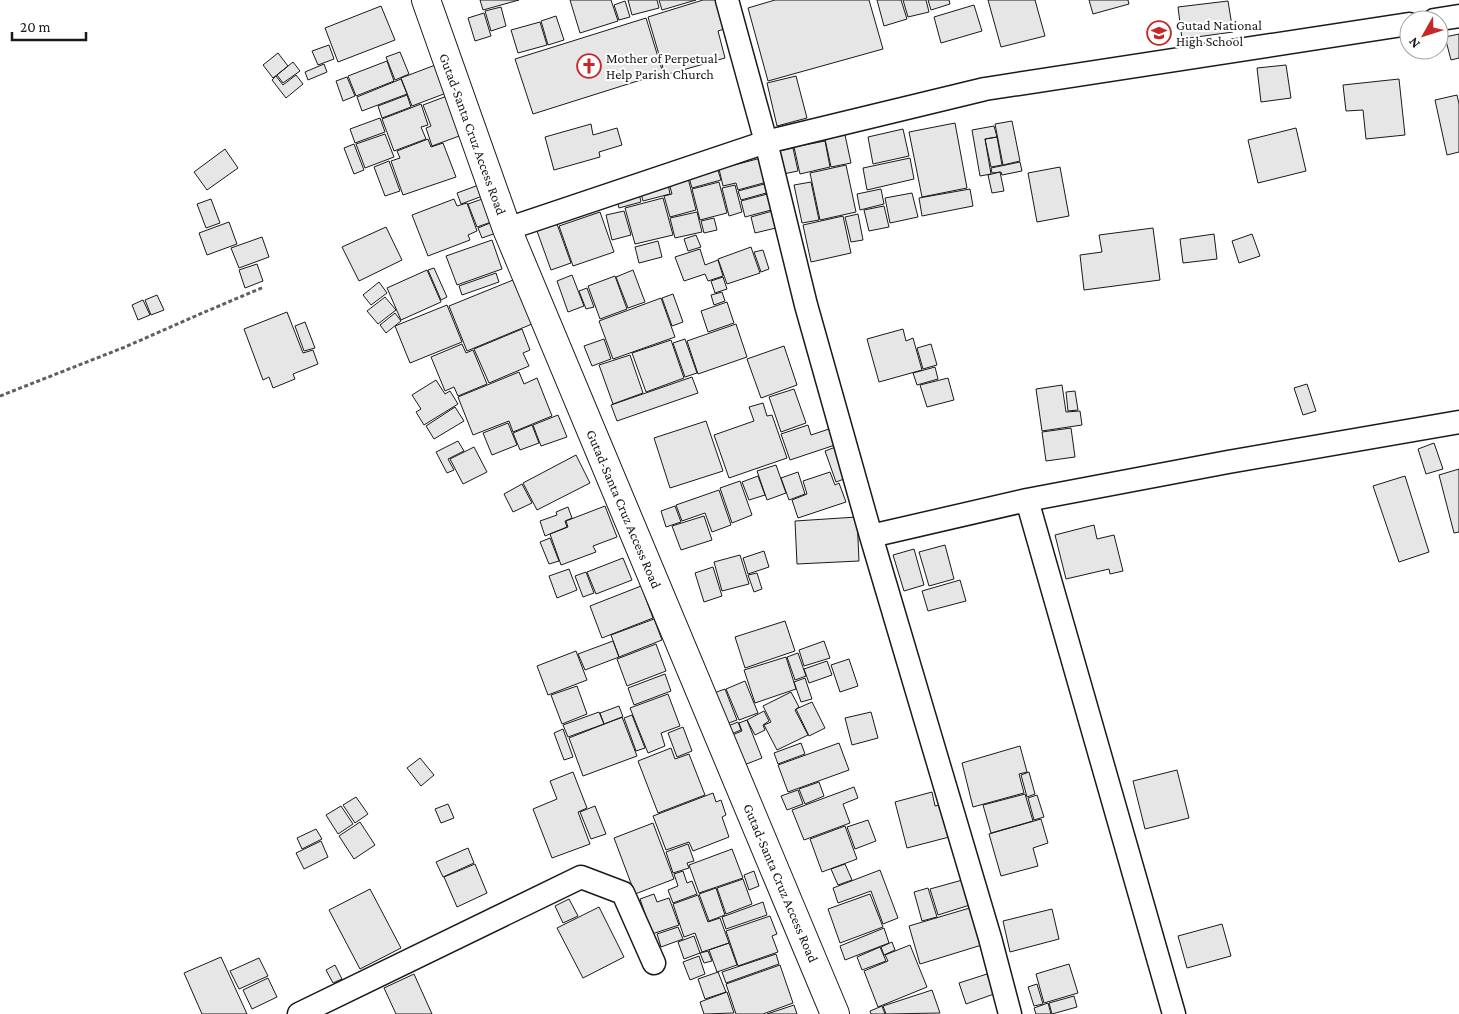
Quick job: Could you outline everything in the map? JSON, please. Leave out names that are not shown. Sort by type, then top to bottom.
[{"type":"main road","name":"Gutad-Santa Cruz Access Road","points":[[426,0],[507,229],[835,1014]]},
{"type":"street","points":[[727,0],[766,142],[806,305],[871,536],[990,938],[1010,1014]]},
{"type":"street","points":[[507,229],[766,142],[985,89],[1399,26]]},
{"type":"street","points":[[871,536],[1027,500],[1459,422]]},
{"type":"street","points":[[1027,500],[1174,1014]]},
{"type":"street","points":[[299,1014],[581,876],[623,893],[654,964]]},
{"type":"path","points":[[0,396],[125,347],[264,287]]},
{"type":"building","points":[[480,0],[519,0],[483,10]]},
{"type":"building","points":[[570,0],[611,0],[618,21],[580,33]]},
{"type":"building","points":[[628,0],[657,0],[659,8],[632,15]]},
{"type":"building","points":[[659,0],[696,0],[662,10]]},
{"type":"building","points":[[703,0],[722,0],[730,27],[718,31],[725,58],[665,75],[648,17]]},
{"type":"building","points":[[775,0],[869,0],[883,49],[768,81],[748,8]]},
{"type":"building","points":[[877,0],[901,0],[907,19],[884,26]]},
{"type":"building","points":[[903,0],[926,0],[929,12],[908,17]]},
{"type":"building","points":[[928,0],[949,0],[950,4],[931,10]]},
{"type":"building","points":[[988,0],[1035,0],[1045,36],[1001,47]]},
{"type":"building","points":[[1089,0],[1128,0],[1129,4],[1093,14]]},
{"type":"building","points":[[625,1],[630,17],[619,20],[614,5]]},
{"type":"building","points":[[1228,1],[1233,32],[1182,39],[1178,7]]},
{"type":"building","points":[[974,5],[982,31],[941,43],[934,17]]},
{"type":"building","points":[[381,6],[395,40],[338,62],[325,28]]},
{"type":"building","points":[[501,7],[506,26],[491,31],[485,11]]},
{"type":"building","points":[[484,13],[491,36],[475,41],[468,18]]},
{"type":"building","points":[[556,16],[564,40],[548,45],[541,21]]},
{"type":"building","name":"Mother of Perpetual Help Parish Church","points":[[646,18],[663,73],[533,114],[515,59]]},
{"type":"building","points":[[540,22],[547,45],[518,53],[511,30]]},
{"type":"building","points":[[1459,34],[1459,58],[1451,60],[1449,36]]},
{"type":"building","points":[[329,45],[334,59],[318,65],[312,51]]},
{"type":"building","points":[[400,52],[409,74],[395,80],[386,57]]},
{"type":"building","points":[[278,53],[288,66],[273,78],[263,65]]},
{"type":"building","points":[[387,61],[394,81],[356,96],[348,76]]},
{"type":"building","points":[[293,62],[300,71],[283,83],[277,75]]},
{"type":"building","points":[[324,64],[327,72],[308,80],[305,72]]},
{"type":"building","points":[[438,64],[449,92],[412,106],[401,78]]},
{"type":"building","points":[[1286,65],[1291,98],[1261,102],[1257,68]]},
{"type":"building","points":[[296,75],[303,84],[286,98],[272,80],[276,76],[283,85]]},
{"type":"building","points":[[796,76],[807,118],[777,126],[767,83]]},
{"type":"building","points":[[347,77],[355,96],[343,101],[336,81]]},
{"type":"building","points":[[401,79],[407,94],[362,111],[357,97]]},
{"type":"building","points":[[1399,79],[1405,135],[1366,139],[1363,110],[1346,111],[1343,85]]},
{"type":"building","points":[[407,95],[411,107],[382,118],[378,106]]},
{"type":"building","points":[[1457,95],[1459,104],[1459,152],[1447,155],[1435,100]]},
{"type":"building","points":[[447,96],[462,135],[432,146],[426,128],[431,126],[423,105]]},
{"type":"building","points":[[421,104],[428,125],[421,127],[426,139],[394,151],[382,119]]},
{"type":"building","points":[[380,118],[385,132],[355,143],[350,129]]},
{"type":"building","points":[[1012,121],[1020,161],[1003,165],[995,124]]},
{"type":"building","points":[[955,123],[967,188],[922,197],[909,132]]},
{"type":"building","points":[[591,124],[593,135],[617,128],[622,145],[599,152],[600,157],[554,170],[545,137]]},
{"type":"building","points":[[994,126],[997,137],[985,139],[991,174],[980,176],[972,130]]},
{"type":"building","points":[[1296,128],[1306,171],[1258,183],[1248,140]]},
{"type":"building","points":[[903,129],[909,156],[873,164],[868,137]]},
{"type":"building","points":[[385,134],[394,157],[365,168],[356,144]]},
{"type":"building","points":[[845,135],[851,163],[831,167],[825,139]]},
{"type":"building","points":[[997,137],[1002,165],[991,167],[985,139]]},
{"type":"building","points":[[428,139],[431,147],[443,143],[456,177],[403,195],[391,161],[400,158],[397,151]]},
{"type":"building","points":[[825,141],[830,167],[800,174],[794,147]]},
{"type":"building","points":[[354,144],[364,170],[354,174],[344,148]]},
{"type":"building","points":[[793,148],[798,171],[783,174],[779,151]]},
{"type":"building","points":[[225,149],[238,168],[207,190],[194,172]]},
{"type":"building","points":[[761,158],[767,182],[738,190],[736,183],[723,186],[719,169]]},
{"type":"building","points":[[910,158],[914,179],[867,190],[863,168]]},
{"type":"building","points":[[389,161],[400,191],[385,196],[374,167]]},
{"type":"building","points":[[1020,162],[1022,171],[1002,175],[1001,172],[992,173],[991,168]]},
{"type":"building","points":[[846,165],[856,212],[820,220],[810,173]]},
{"type":"building","points":[[717,167],[721,180],[692,188],[688,174]]},
{"type":"building","points":[[1060,167],[1069,216],[1037,222],[1028,173]]},
{"type":"building","points":[[1000,172],[1004,191],[992,193],[988,175]]},
{"type":"building","points":[[688,178],[696,210],[670,217],[664,196],[672,194],[669,183]]},
{"type":"building","points":[[667,179],[670,194],[643,201],[639,186]]},
{"type":"building","points":[[719,182],[727,213],[700,220],[692,189]]},
{"type":"building","points":[[811,182],[819,220],[802,223],[794,185]]},
{"type":"building","points":[[484,183],[488,194],[461,204],[457,193]]},
{"type":"building","points":[[768,183],[770,192],[741,200],[738,191]]},
{"type":"building","points":[[735,185],[742,212],[729,216],[722,188]]},
{"type":"building","points":[[638,189],[641,202],[619,208],[615,194]]},
{"type":"building","points":[[881,189],[884,204],[860,210],[857,194]]},
{"type":"building","points":[[970,189],[973,206],[922,216],[919,198]]},
{"type":"building","points":[[771,193],[775,209],[745,217],[741,201]]},
{"type":"building","points":[[912,193],[918,217],[890,223],[885,198]]},
{"type":"building","points":[[488,197],[497,220],[477,227],[468,204]]},
{"type":"building","points":[[663,198],[673,235],[635,244],[625,208]]},
{"type":"building","points":[[211,199],[220,223],[206,228],[197,204]]},
{"type":"building","points":[[454,199],[457,206],[467,203],[477,231],[468,235],[470,240],[428,256],[412,215]]},
{"type":"building","points":[[884,206],[889,227],[869,231],[864,210]]},
{"type":"building","points":[[776,210],[780,227],[755,233],[751,217]]},
{"type":"building","points":[[624,211],[631,235],[612,240],[606,215]]},
{"type":"building","points":[[600,212],[614,252],[573,266],[559,226]]},
{"type":"building","points":[[697,212],[702,232],[675,238],[670,218]]},
{"type":"building","points":[[858,214],[863,240],[851,242],[845,217]]},
{"type":"building","points":[[843,216],[851,253],[811,262],[803,225]]},
{"type":"building","points":[[714,218],[717,230],[704,233],[701,221]]},
{"type":"building","points":[[495,221],[499,232],[482,238],[478,228]]},
{"type":"building","points":[[229,222],[237,244],[207,255],[199,233]]},
{"type":"building","points":[[557,224],[571,263],[551,270],[537,231]]},
{"type":"building","points":[[386,227],[402,260],[359,281],[342,247]]},
{"type":"building","points":[[1153,228],[1160,280],[1084,290],[1080,255],[1102,252],[1099,235]]},
{"type":"building","points":[[1214,234],[1217,259],[1183,263],[1180,239]]},
{"type":"building","points":[[1252,234],[1260,256],[1239,263],[1232,241]]},
{"type":"building","points":[[696,235],[701,247],[688,251],[684,239]]},
{"type":"building","points":[[262,237],[269,257],[239,268],[231,248]]},
{"type":"building","points":[[492,240],[502,269],[457,285],[446,256]]},
{"type":"building","points":[[658,241],[662,257],[639,263],[635,247]]},
{"type":"building","points":[[751,247],[760,273],[727,284],[718,259]]},
{"type":"building","points":[[700,249],[705,265],[718,260],[723,276],[708,281],[705,274],[684,281],[675,257]]},
{"type":"building","points":[[763,250],[769,269],[761,272],[754,252]]},
{"type":"building","points":[[257,264],[263,281],[245,288],[239,270]]},
{"type":"building","points":[[434,268],[447,297],[441,300],[428,270]]},
{"type":"building","points":[[427,270],[441,302],[401,320],[387,288]]},
{"type":"building","points":[[633,270],[645,302],[628,308],[616,277]]},
{"type":"building","points":[[496,273],[499,282],[462,295],[459,286]]},
{"type":"building","points":[[572,275],[584,306],[568,312],[557,281]]},
{"type":"building","points":[[615,276],[627,309],[600,319],[588,286]]},
{"type":"building","points":[[723,277],[727,289],[715,293],[711,281]]},
{"type":"building","points":[[513,280],[532,324],[467,351],[449,306]]},
{"type":"building","points":[[379,282],[387,293],[371,305],[363,295]]},
{"type":"building","points":[[587,288],[594,307],[586,309],[579,291]]},
{"type":"building","points":[[722,292],[725,301],[714,305],[711,295]]},
{"type":"building","points":[[673,294],[683,322],[672,326],[662,298]]},
{"type":"building","points":[[157,295],[164,310],[151,315],[145,300]]},
{"type":"building","points":[[385,297],[396,310],[378,324],[367,311]]},
{"type":"building","points":[[661,298],[675,337],[613,359],[599,321]]},
{"type":"building","points":[[143,300],[150,315],[138,320],[132,305]]},
{"type":"building","points":[[727,302],[734,323],[708,332],[701,311]]},
{"type":"building","points":[[447,305],[462,342],[410,363],[395,326]]},
{"type":"building","points":[[287,312],[303,353],[313,350],[318,364],[293,374],[295,379],[273,388],[269,377],[263,380],[244,329]]},
{"type":"building","points":[[395,313],[401,321],[386,333],[380,325]]},
{"type":"building","points":[[305,322],[315,348],[304,351],[295,326]]},
{"type":"building","points":[[736,324],[747,357],[698,374],[687,341]]},
{"type":"building","points":[[522,329],[530,350],[523,353],[529,366],[489,383],[474,349]]},
{"type":"building","points":[[903,329],[906,341],[913,338],[922,370],[879,382],[867,339]]},
{"type":"building","points":[[604,339],[611,359],[592,366],[584,346]]},
{"type":"building","points":[[685,339],[697,373],[685,377],[673,343]]},
{"type":"building","points":[[671,340],[684,378],[646,392],[632,353]]},
{"type":"building","points":[[462,344],[466,353],[473,350],[487,384],[458,396],[454,387],[445,391],[431,357]]},
{"type":"building","points":[[931,344],[937,365],[923,369],[917,348]]},
{"type":"building","points":[[784,346],[797,385],[761,398],[747,359]]},
{"type":"building","points":[[630,355],[643,393],[613,404],[599,365]]},
{"type":"building","points":[[935,367],[938,379],[917,385],[913,373]]},
{"type":"building","points":[[519,372],[524,384],[537,378],[552,416],[513,432],[509,421],[473,435],[458,397]]},
{"type":"building","points":[[692,377],[698,393],[617,421],[611,405]]},
{"type":"building","points":[[948,378],[954,400],[927,407],[920,385]]},
{"type":"building","points":[[436,380],[445,394],[450,391],[458,404],[424,425],[416,412],[421,409],[412,395]]},
{"type":"building","points":[[1307,384],[1316,411],[1303,415],[1294,388]]},
{"type":"building","points":[[1062,385],[1066,412],[1080,411],[1082,425],[1042,431],[1036,389]]},
{"type":"building","points":[[794,389],[806,423],[781,432],[769,397]]},
{"type":"building","points":[[1075,391],[1078,410],[1068,411],[1066,392]]},
{"type":"building","points":[[763,403],[767,416],[772,415],[787,458],[729,478],[714,435],[754,421],[749,407]]},
{"type":"building","points":[[455,407],[464,421],[434,439],[426,426]]},
{"type":"building","points":[[558,415],[567,437],[541,446],[533,425]]},
{"type":"building","points":[[706,421],[723,471],[670,488],[654,438]]},
{"type":"building","points":[[508,423],[517,445],[492,455],[483,433]]},
{"type":"building","points":[[532,425],[539,443],[520,450],[513,433]]},
{"type":"building","points":[[808,425],[811,435],[829,429],[835,445],[790,460],[781,434]]},
{"type":"building","points":[[1071,428],[1075,457],[1046,461],[1042,432]]},
{"type":"building","points":[[458,441],[464,451],[448,459],[454,470],[447,473],[436,452]]},
{"type":"building","points":[[1434,443],[1443,469],[1426,474],[1418,449]]},
{"type":"building","points":[[841,445],[852,476],[836,482],[825,451]]},
{"type":"building","points":[[474,447],[487,472],[463,484],[450,459]]},
{"type":"building","points":[[576,455],[590,483],[537,510],[523,483]]},
{"type":"building","points":[[776,465],[786,493],[767,500],[757,471]]},
{"type":"building","points":[[1459,469],[1459,532],[1454,533],[1439,475]]},
{"type":"building","points":[[798,472],[805,494],[789,500],[781,478]]},
{"type":"building","points":[[830,472],[835,485],[839,483],[846,502],[798,518],[792,500],[807,494],[803,481]]},
{"type":"building","points":[[758,476],[765,495],[749,500],[742,482]]},
{"type":"building","points":[[1405,476],[1429,552],[1399,562],[1373,486]]},
{"type":"building","points":[[740,481],[752,515],[732,523],[720,488]]},
{"type":"building","points":[[522,484],[532,503],[513,512],[504,494]]},
{"type":"building","points":[[719,490],[731,525],[712,532],[705,513],[682,521],[676,505]]},
{"type":"building","points":[[605,506],[617,537],[593,546],[596,552],[561,565],[550,534],[568,527],[566,521]]},
{"type":"building","points":[[675,506],[681,522],[666,527],[661,511]]},
{"type":"building","points":[[568,507],[572,518],[565,521],[567,527],[545,536],[540,521],[557,515],[556,512]]},
{"type":"building","points":[[704,516],[712,540],[681,550],[672,526]]},
{"type":"building","points":[[857,517],[859,561],[797,564],[795,521]]},
{"type":"building","points":[[1094,525],[1097,539],[1114,535],[1123,571],[1110,574],[1109,569],[1066,579],[1055,535]]},
{"type":"building","points":[[550,538],[559,561],[549,564],[540,542]]},
{"type":"building","points":[[945,545],[954,579],[929,586],[919,552]]},
{"type":"building","points":[[914,549],[924,585],[904,591],[893,555]]},
{"type":"building","points":[[764,551],[769,567],[748,574],[743,558]]},
{"type":"building","points":[[740,555],[749,584],[722,591],[714,562]]},
{"type":"building","points":[[623,558],[632,580],[596,594],[587,572]]},
{"type":"building","points":[[713,567],[722,596],[704,602],[695,573]]},
{"type":"building","points":[[569,569],[577,590],[557,598],[549,576]]},
{"type":"building","points":[[586,572],[594,593],[583,597],[575,576]]},
{"type":"building","points":[[757,573],[762,589],[754,592],[748,575]]},
{"type":"building","points":[[960,580],[966,601],[928,611],[922,591]]},
{"type":"building","points":[[641,586],[653,618],[602,638],[590,606]]},
{"type":"building","points":[[654,619],[662,640],[619,657],[611,635]]},
{"type":"building","points":[[785,621],[795,651],[745,668],[735,637]]},
{"type":"building","points":[[613,641],[619,657],[585,670],[578,654]]},
{"type":"building","points":[[824,641],[830,658],[804,666],[799,650]]},
{"type":"building","points":[[656,644],[666,671],[627,686],[617,659]]},
{"type":"building","points":[[576,651],[587,680],[548,695],[537,666]]},
{"type":"building","points":[[798,653],[806,676],[795,680],[787,657]]},
{"type":"building","points":[[786,657],[796,689],[755,703],[744,670]]},
{"type":"building","points":[[849,659],[858,686],[840,692],[831,665]]},
{"type":"building","points":[[827,661],[832,675],[809,683],[804,669]]},
{"type":"building","points":[[665,674],[671,691],[634,705],[628,688]]},
{"type":"building","points":[[805,678],[812,699],[801,702],[794,682]]},
{"type":"building","points":[[745,681],[758,713],[739,720],[726,689]]},
{"type":"building","points":[[577,686],[587,714],[562,724],[551,695]]},
{"type":"building","points":[[725,689],[737,720],[726,724],[714,693]]},
{"type":"building","points":[[791,692],[799,707],[795,710],[808,735],[777,750],[764,725],[771,722],[763,706]]},
{"type":"building","points":[[668,694],[680,726],[661,733],[665,746],[648,753],[630,708]]},
{"type":"building","points":[[812,702],[825,728],[809,736],[796,709]]},
{"type":"building","points":[[619,706],[623,717],[604,724],[600,713]]},
{"type":"building","points":[[764,711],[769,721],[763,725],[765,730],[755,735],[747,720]]},
{"type":"building","points":[[599,712],[604,724],[568,737],[563,725]]},
{"type":"building","points":[[871,712],[878,738],[852,745],[845,718]]},
{"type":"building","points":[[632,715],[645,748],[636,751],[624,718]]},
{"type":"building","points":[[622,717],[637,756],[583,776],[569,738]]},
{"type":"building","points":[[747,720],[762,758],[744,765],[732,735],[742,731],[739,723]]},
{"type":"building","points":[[738,722],[741,730],[731,734],[728,726]]},
{"type":"building","points":[[683,727],[692,751],[677,757],[668,733]]},
{"type":"building","points":[[563,729],[573,757],[564,760],[554,733]]},
{"type":"building","points":[[801,743],[805,754],[778,764],[774,753]]},
{"type":"building","points":[[839,743],[849,770],[788,792],[778,765]]},
{"type":"building","points":[[1020,746],[1027,772],[1019,774],[1024,793],[973,807],[962,763]]},
{"type":"building","points":[[671,748],[675,759],[689,754],[705,795],[658,813],[638,761]]},
{"type":"building","points":[[420,758],[434,775],[421,786],[407,768]]},
{"type":"building","points":[[1177,770],[1189,818],[1145,829],[1133,781]]},
{"type":"building","points":[[573,772],[587,808],[578,812],[590,844],[552,858],[533,809],[557,799],[550,781]]},
{"type":"building","points":[[1029,772],[1035,794],[1027,797],[1021,775]]},
{"type":"building","points":[[819,782],[824,796],[805,804],[799,789]]},
{"type":"building","points":[[854,787],[858,798],[843,804],[850,823],[804,840],[792,810]]},
{"type":"building","points":[[798,790],[803,804],[787,810],[781,796]]},
{"type":"building","points":[[932,792],[935,806],[944,804],[953,836],[907,848],[895,802]]},
{"type":"building","points":[[713,793],[716,802],[721,800],[726,815],[722,817],[729,837],[693,851],[689,842],[666,850],[653,816]]},
{"type":"building","points":[[1025,794],[1033,821],[991,833],[983,805]]},
{"type":"building","points":[[1037,795],[1044,817],[1034,820],[1028,798]]},
{"type":"building","points":[[356,797],[368,814],[355,823],[343,805]]},
{"type":"building","points":[[448,804],[454,818],[441,823],[435,809]]},
{"type":"building","points":[[341,806],[353,824],[338,834],[326,815]]},
{"type":"building","points":[[595,806],[606,834],[591,839],[580,812]]},
{"type":"building","points":[[1041,819],[1048,843],[1033,848],[1038,866],[1001,876],[989,834]]},
{"type":"building","points":[[868,820],[876,841],[855,849],[847,827]]},
{"type":"building","points":[[360,822],[375,845],[354,859],[339,836]]},
{"type":"building","points":[[653,823],[674,879],[635,894],[614,838]]},
{"type":"building","points":[[845,826],[857,859],[822,872],[810,839]]},
{"type":"building","points":[[316,829],[322,839],[302,849],[297,838]]},
{"type":"building","points":[[321,841],[328,857],[304,869],[296,853]]},
{"type":"building","points":[[688,844],[694,861],[687,863],[689,868],[673,873],[666,852]]},
{"type":"building","points":[[468,848],[474,863],[443,877],[436,862]]},
{"type":"building","points":[[732,849],[743,878],[699,893],[689,865]]},
{"type":"building","points":[[475,864],[487,893],[457,907],[444,877]]},
{"type":"building","points":[[845,864],[852,880],[838,885],[831,869]]},
{"type":"building","points":[[880,870],[898,918],[883,924],[871,891],[838,903],[833,888]]},
{"type":"building","points":[[683,871],[687,883],[692,881],[697,894],[673,903],[668,890],[678,886],[674,874]]},
{"type":"building","points":[[754,871],[759,886],[749,890],[744,875]]},
{"type":"building","points":[[743,879],[752,904],[726,914],[717,888]]},
{"type":"building","points":[[966,879],[973,904],[938,915],[930,889]]},
{"type":"building","points":[[716,888],[725,915],[709,921],[699,894]]},
{"type":"building","points":[[928,888],[937,917],[922,921],[914,892]]},
{"type":"building","points":[[370,889],[401,948],[360,969],[329,910]]},
{"type":"building","points":[[654,894],[657,902],[669,898],[679,925],[652,934],[640,899]]},
{"type":"building","points":[[870,894],[883,927],[840,943],[828,909]]},
{"type":"building","points":[[698,895],[708,922],[720,918],[729,943],[702,952],[695,933],[684,937],[673,904]]},
{"type":"building","points":[[569,899],[578,916],[563,923],[555,906]]},
{"type":"building","points":[[763,902],[767,915],[726,929],[722,917]]},
{"type":"building","points":[[599,907],[624,957],[583,978],[557,928]]},
{"type":"building","points":[[973,907],[985,944],[920,964],[909,926]]},
{"type":"building","points":[[1052,909],[1059,939],[1010,952],[1003,921]]},
{"type":"building","points":[[770,916],[777,934],[772,936],[778,952],[738,966],[726,931]]},
{"type":"building","points":[[1222,924],[1231,956],[1187,968],[1178,936]]},
{"type":"building","points":[[678,927],[683,939],[661,947],[657,934]]},
{"type":"building","points":[[884,928],[889,943],[845,960],[840,946]]},
{"type":"building","points":[[694,936],[700,953],[684,959],[678,942]]},
{"type":"building","points":[[892,942],[895,950],[884,955],[881,947]]},
{"type":"building","points":[[729,943],[737,965],[717,972],[709,950]]},
{"type":"building","points":[[910,945],[927,987],[878,1007],[864,971],[888,961],[885,955]]},
{"type":"building","points":[[880,947],[886,961],[862,970],[857,957]]},
{"type":"building","points":[[708,951],[712,961],[704,963],[700,953]]},
{"type":"building","points":[[776,954],[779,964],[726,983],[722,972]]},
{"type":"building","points":[[699,956],[705,974],[690,980],[683,962]]},
{"type":"building","points":[[221,957],[247,1014],[202,1014],[184,973]]},
{"type":"building","points":[[259,958],[268,976],[239,989],[230,971]]},
{"type":"building","points":[[1069,964],[1078,993],[1044,1003],[1036,974]]},
{"type":"building","points":[[335,965],[342,979],[333,983],[326,970]]},
{"type":"building","points":[[780,965],[793,1003],[763,1014],[736,1014],[726,984]]},
{"type":"building","points":[[718,972],[726,992],[705,999],[698,979]]},
{"type":"building","points":[[414,974],[432,1014],[396,1014],[384,988]]},
{"type":"building","points":[[987,974],[994,994],[966,1004],[959,983]]},
{"type":"building","points":[[268,978],[277,997],[252,1009],[243,990]]},
{"type":"building","points":[[1037,984],[1043,1004],[1034,1006],[1028,987]]},
{"type":"building","points":[[932,990],[940,1013],[886,1014],[883,1006]]},
{"type":"building","points":[[727,992],[734,1013],[704,1014],[700,1002]]},
{"type":"building","points":[[1074,996],[1077,1007],[1052,1014],[1049,1003]]},
{"type":"building","points":[[1048,1003],[1051,1014],[1036,1014],[1034,1008]]},
{"type":"building","points":[[794,1005],[797,1014],[767,1014]]},
{"type":"building","points":[[882,1006],[885,1014],[871,1014],[870,1011]]},
{"type":"place","name":"Gutad National High School","points":[[1159,33]]},
{"type":"place","name":"Mother of Perpetual Help Parish Church","points":[[589,66]]}]
